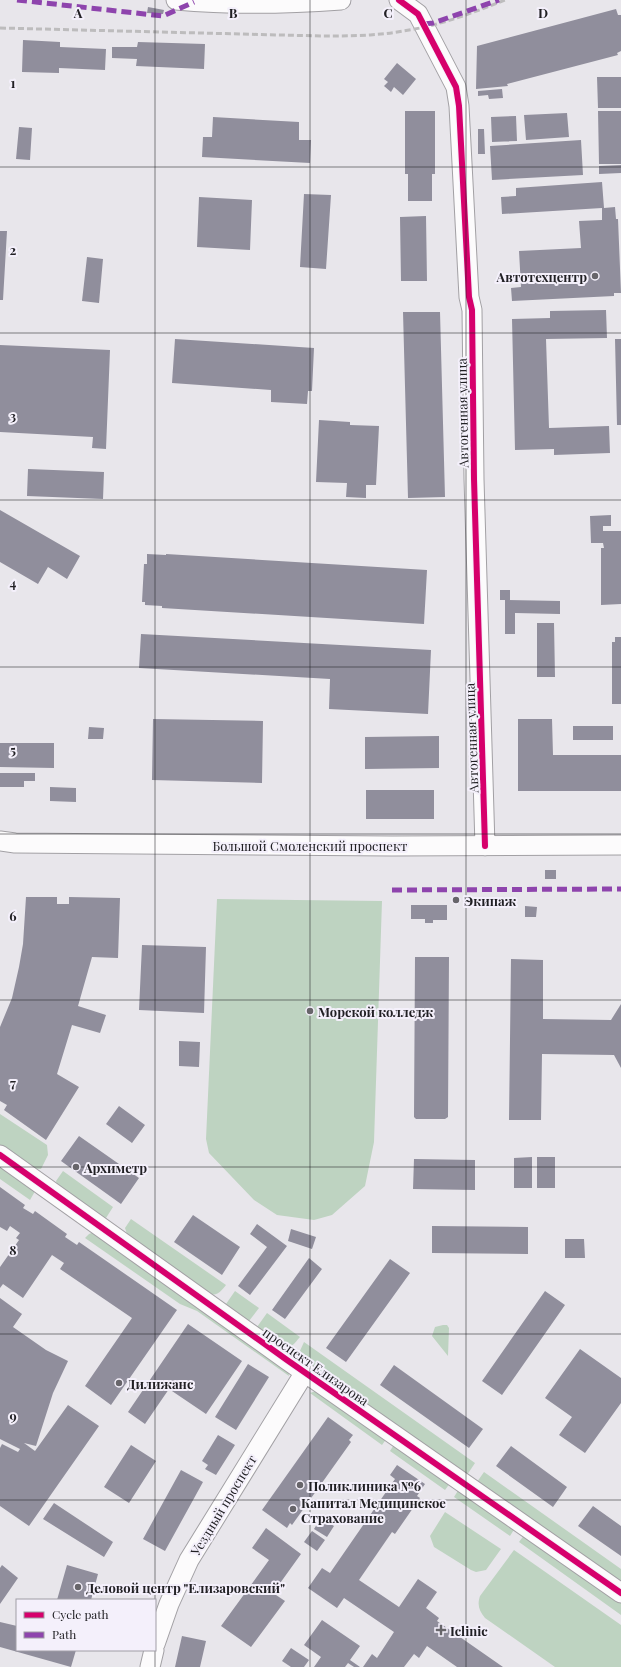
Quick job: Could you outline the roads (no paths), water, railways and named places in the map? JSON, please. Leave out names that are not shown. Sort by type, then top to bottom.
[{"type":"street","points":[[176,0],[296,4],[341,0]]},
{"type":"street","name":"Автогенная улица","points":[[399,0],[418,14],[456,87],[459,106],[469,297],[472,310],[474,479],[485,846]]},
{"type":"street","name":"Большой Смоленский проспект","points":[[0,841],[30,843],[485,846],[621,845]]},
{"type":"street","name":"проспект Елизарова","points":[[0,1155],[305,1372],[621,1593]]},
{"type":"street","name":"Уездный проспект","points":[[156,1641],[169,1604],[189,1560],[305,1372]]},
{"type":"street","points":[[150,1667],[154,1651]]},
{"type":"railway","points":[[0,28],[321,36],[383,34],[429,26],[468,14],[505,0]]},
{"type":"place","name":"Автотехцентр","points":[[595,276]]},
{"type":"place","name":"Экипаж","points":[[456,900]]},
{"type":"place","name":"Морской колледж","points":[[310,1011]]},
{"type":"place","name":"Архиметр","points":[[76,1167]]},
{"type":"place","name":"Дилижанс","points":[[119,1383]]},
{"type":"place","name":"Поликлиника №6","points":[[300,1485]]},
{"type":"place","name":"Капитал Медицинское Страхование","points":[[293,1509]]},
{"type":"place","name":"Деловой центр \"Елизаровский\"","points":[[78,1587]]},
{"type":"place","name":"Iclinic","points":[[441,1630]]}]
